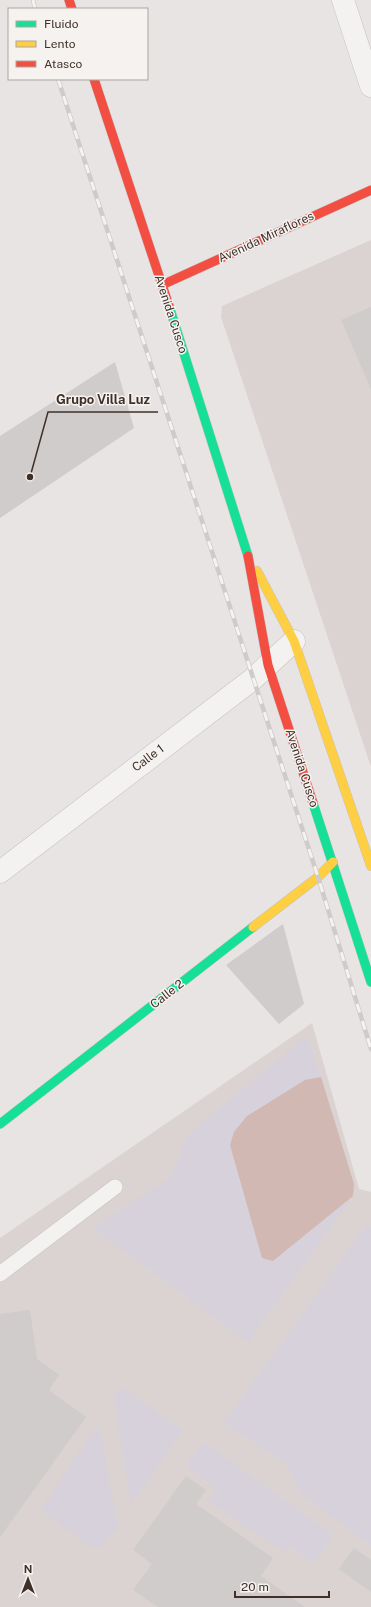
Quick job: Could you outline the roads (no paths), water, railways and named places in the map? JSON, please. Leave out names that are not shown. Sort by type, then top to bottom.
[{"type":"main road","name":"Avenida Cusco","points":[[94,80],[247,550],[268,665],[371,982]]},
{"type":"main road","name":"Avenida Miraflores","points":[[162,286],[371,190]]},
{"type":"main road","name":"Avenida Cusco","points":[[247,550],[294,641],[371,866]]},
{"type":"main road","name":"Calle 2","points":[[0,1124],[318,877],[333,862]]},
{"type":"street","points":[[343,0],[371,86]]},
{"type":"street","name":"Calle 1","points":[[0,872],[243,687],[294,641]]},
{"type":"lane","points":[[0,1274],[115,1187]]},
{"type":"railway","points":[[33,0],[35,8]]},
{"type":"railway","points":[[58,80],[318,877],[371,1049]]},
{"type":"place","name":"Grupo Villa Luz","points":[[30,477]]}]
